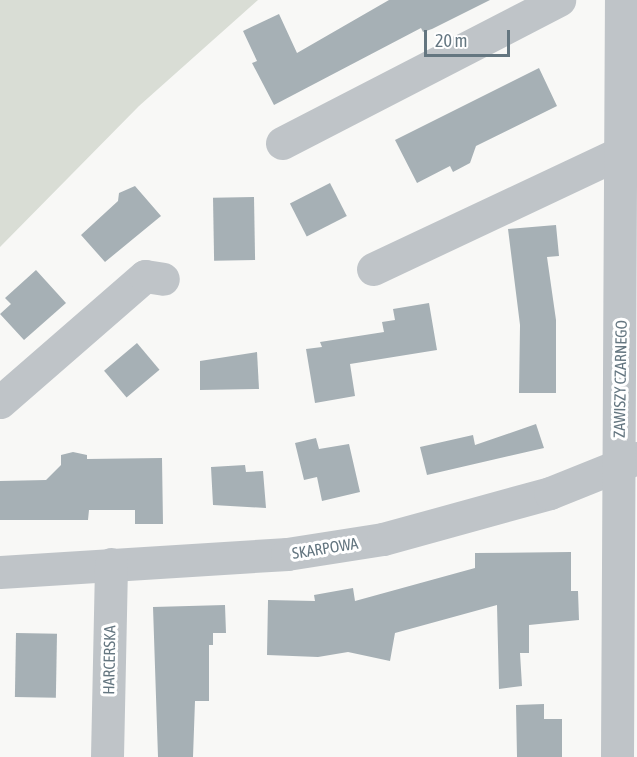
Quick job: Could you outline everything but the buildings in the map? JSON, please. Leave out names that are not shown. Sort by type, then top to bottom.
[{"type":"street","points":[[282,143],[559,0]]},
{"type":"street","name":"ZAWISZY CZARNEGO","points":[[617,757],[628,462],[621,0]]},
{"type":"street","points":[[373,269],[622,152]]},
{"type":"street","points":[[0,402],[145,276],[163,279]]},
{"type":"street","name":"SKARPOWA","points":[[0,572],[287,554],[383,538],[550,494],[628,462]]},
{"type":"street","name":"HARCERSKA","points":[[107,757],[111,564]]},
{"type":"shaded area","points":[[0,0],[258,0],[139,106],[0,247]]}]
